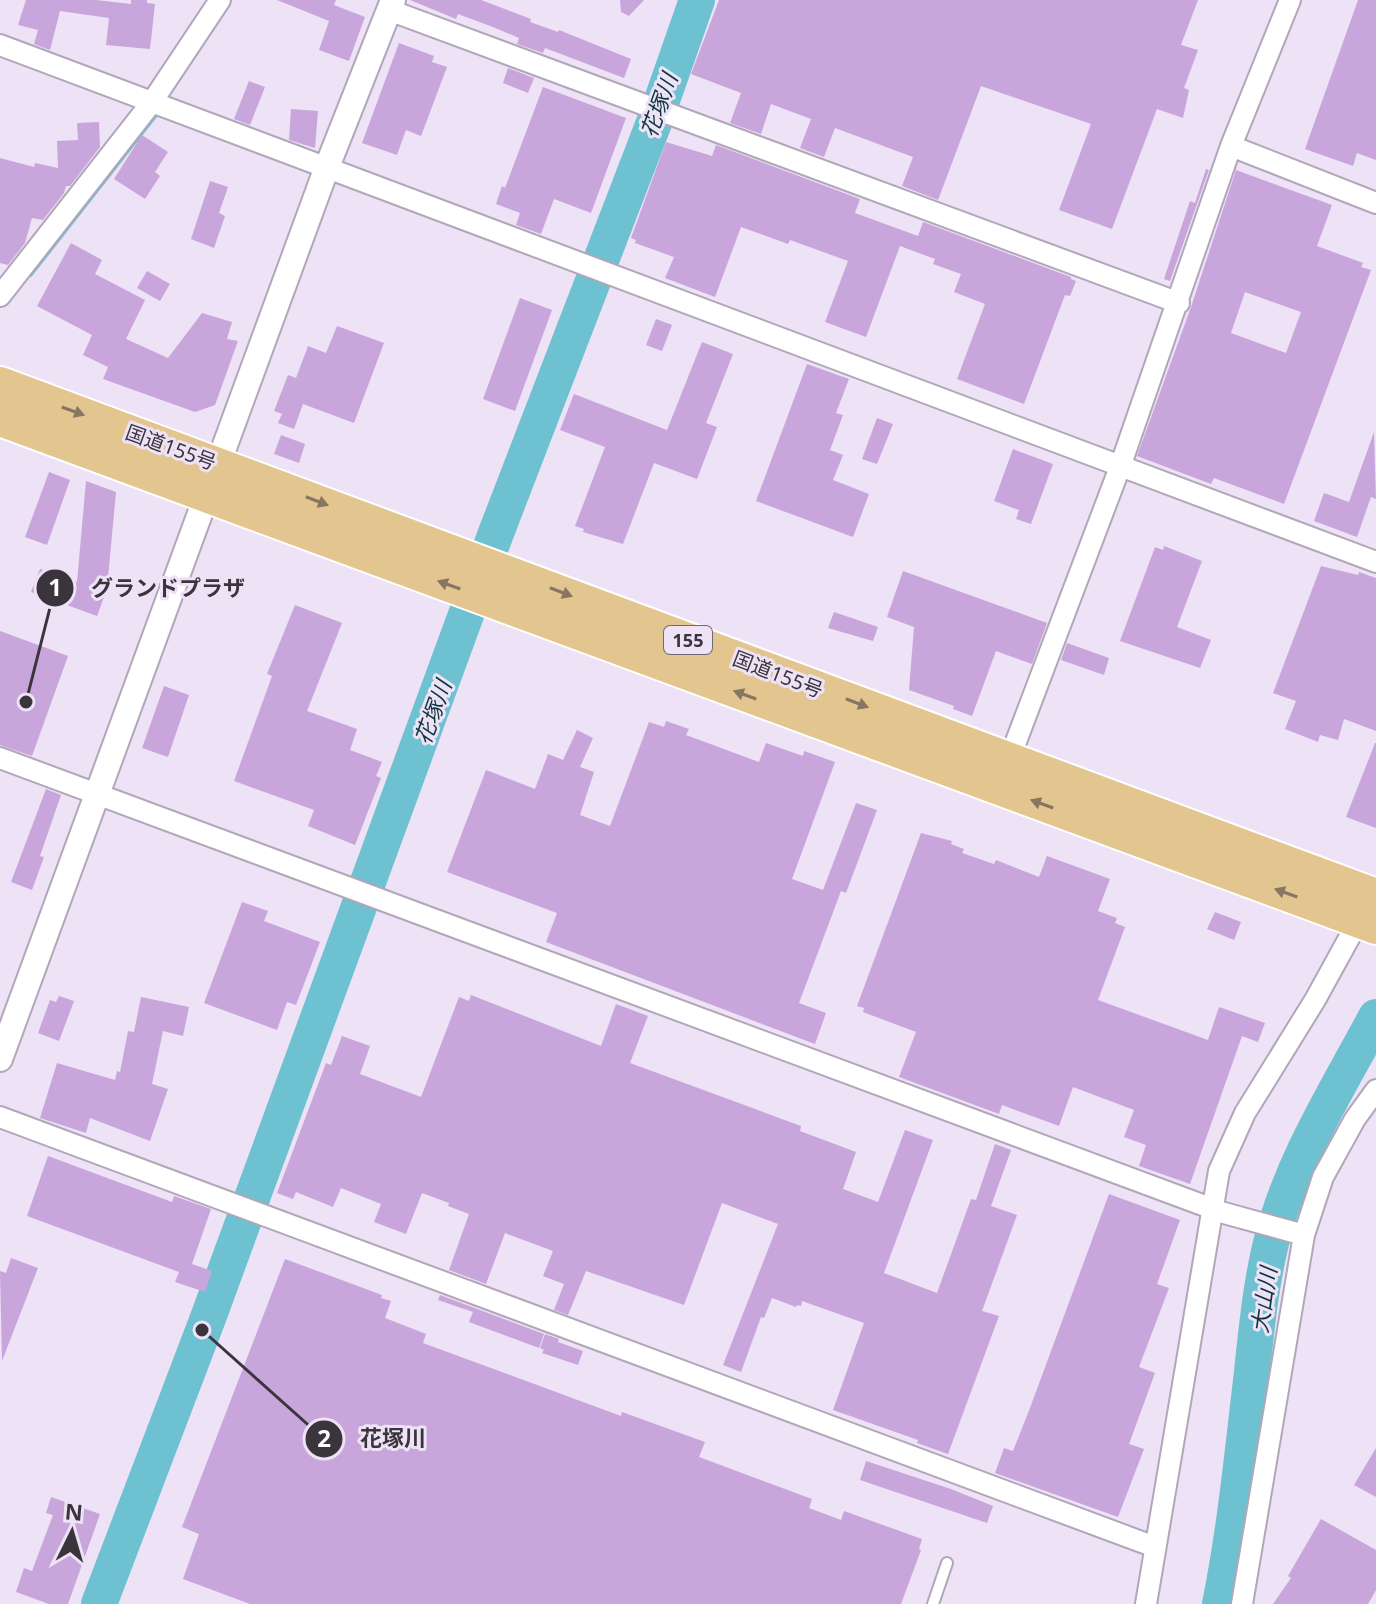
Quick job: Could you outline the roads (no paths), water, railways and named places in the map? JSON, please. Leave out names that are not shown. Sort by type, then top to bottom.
[{"type":"highway","name":"国道155号","points":[[0,384],[1009,760],[1370,915]]},
{"type":"highway","name":"国道155号","points":[[0,419],[1370,915]]},
{"type":"street","points":[[0,296],[152,102],[220,0]]},
{"type":"street","points":[[1009,760],[1120,467],[1231,146],[1290,0]]},
{"type":"street","points":[[0,1059],[327,167],[391,5],[1179,303]]},
{"type":"street","points":[[0,45],[1376,562]]},
{"type":"street","points":[[1231,146],[1376,203]]},
{"type":"street","points":[[0,758],[1217,1210],[1299,1233]]},
{"type":"street","points":[[1146,1604],[1217,1210],[1219,1171],[1245,1113],[1370,915]]},
{"type":"street","points":[[1242,1604],[1299,1233],[1323,1177],[1355,1119],[1376,1090]]},
{"type":"street","points":[[0,1117],[1155,1547]]},
{"type":"lane","points":[[933,1604],[947,1563]]},
{"type":"waterway","name":"花塚川","points":[[99,1604],[208,1318],[496,533],[655,120],[697,0]]},
{"type":"waterway","points":[[30,274],[157,109]]},
{"type":"waterway","name":"大山川","points":[[1220,1604],[1238,1493],[1261,1294],[1271,1243],[1303,1155],[1376,1017]]},
{"type":"place","name":"グランドプラザ","points":[[26,702]]},
{"type":"place","name":"花塚川","points":[[202,1330]]}]
